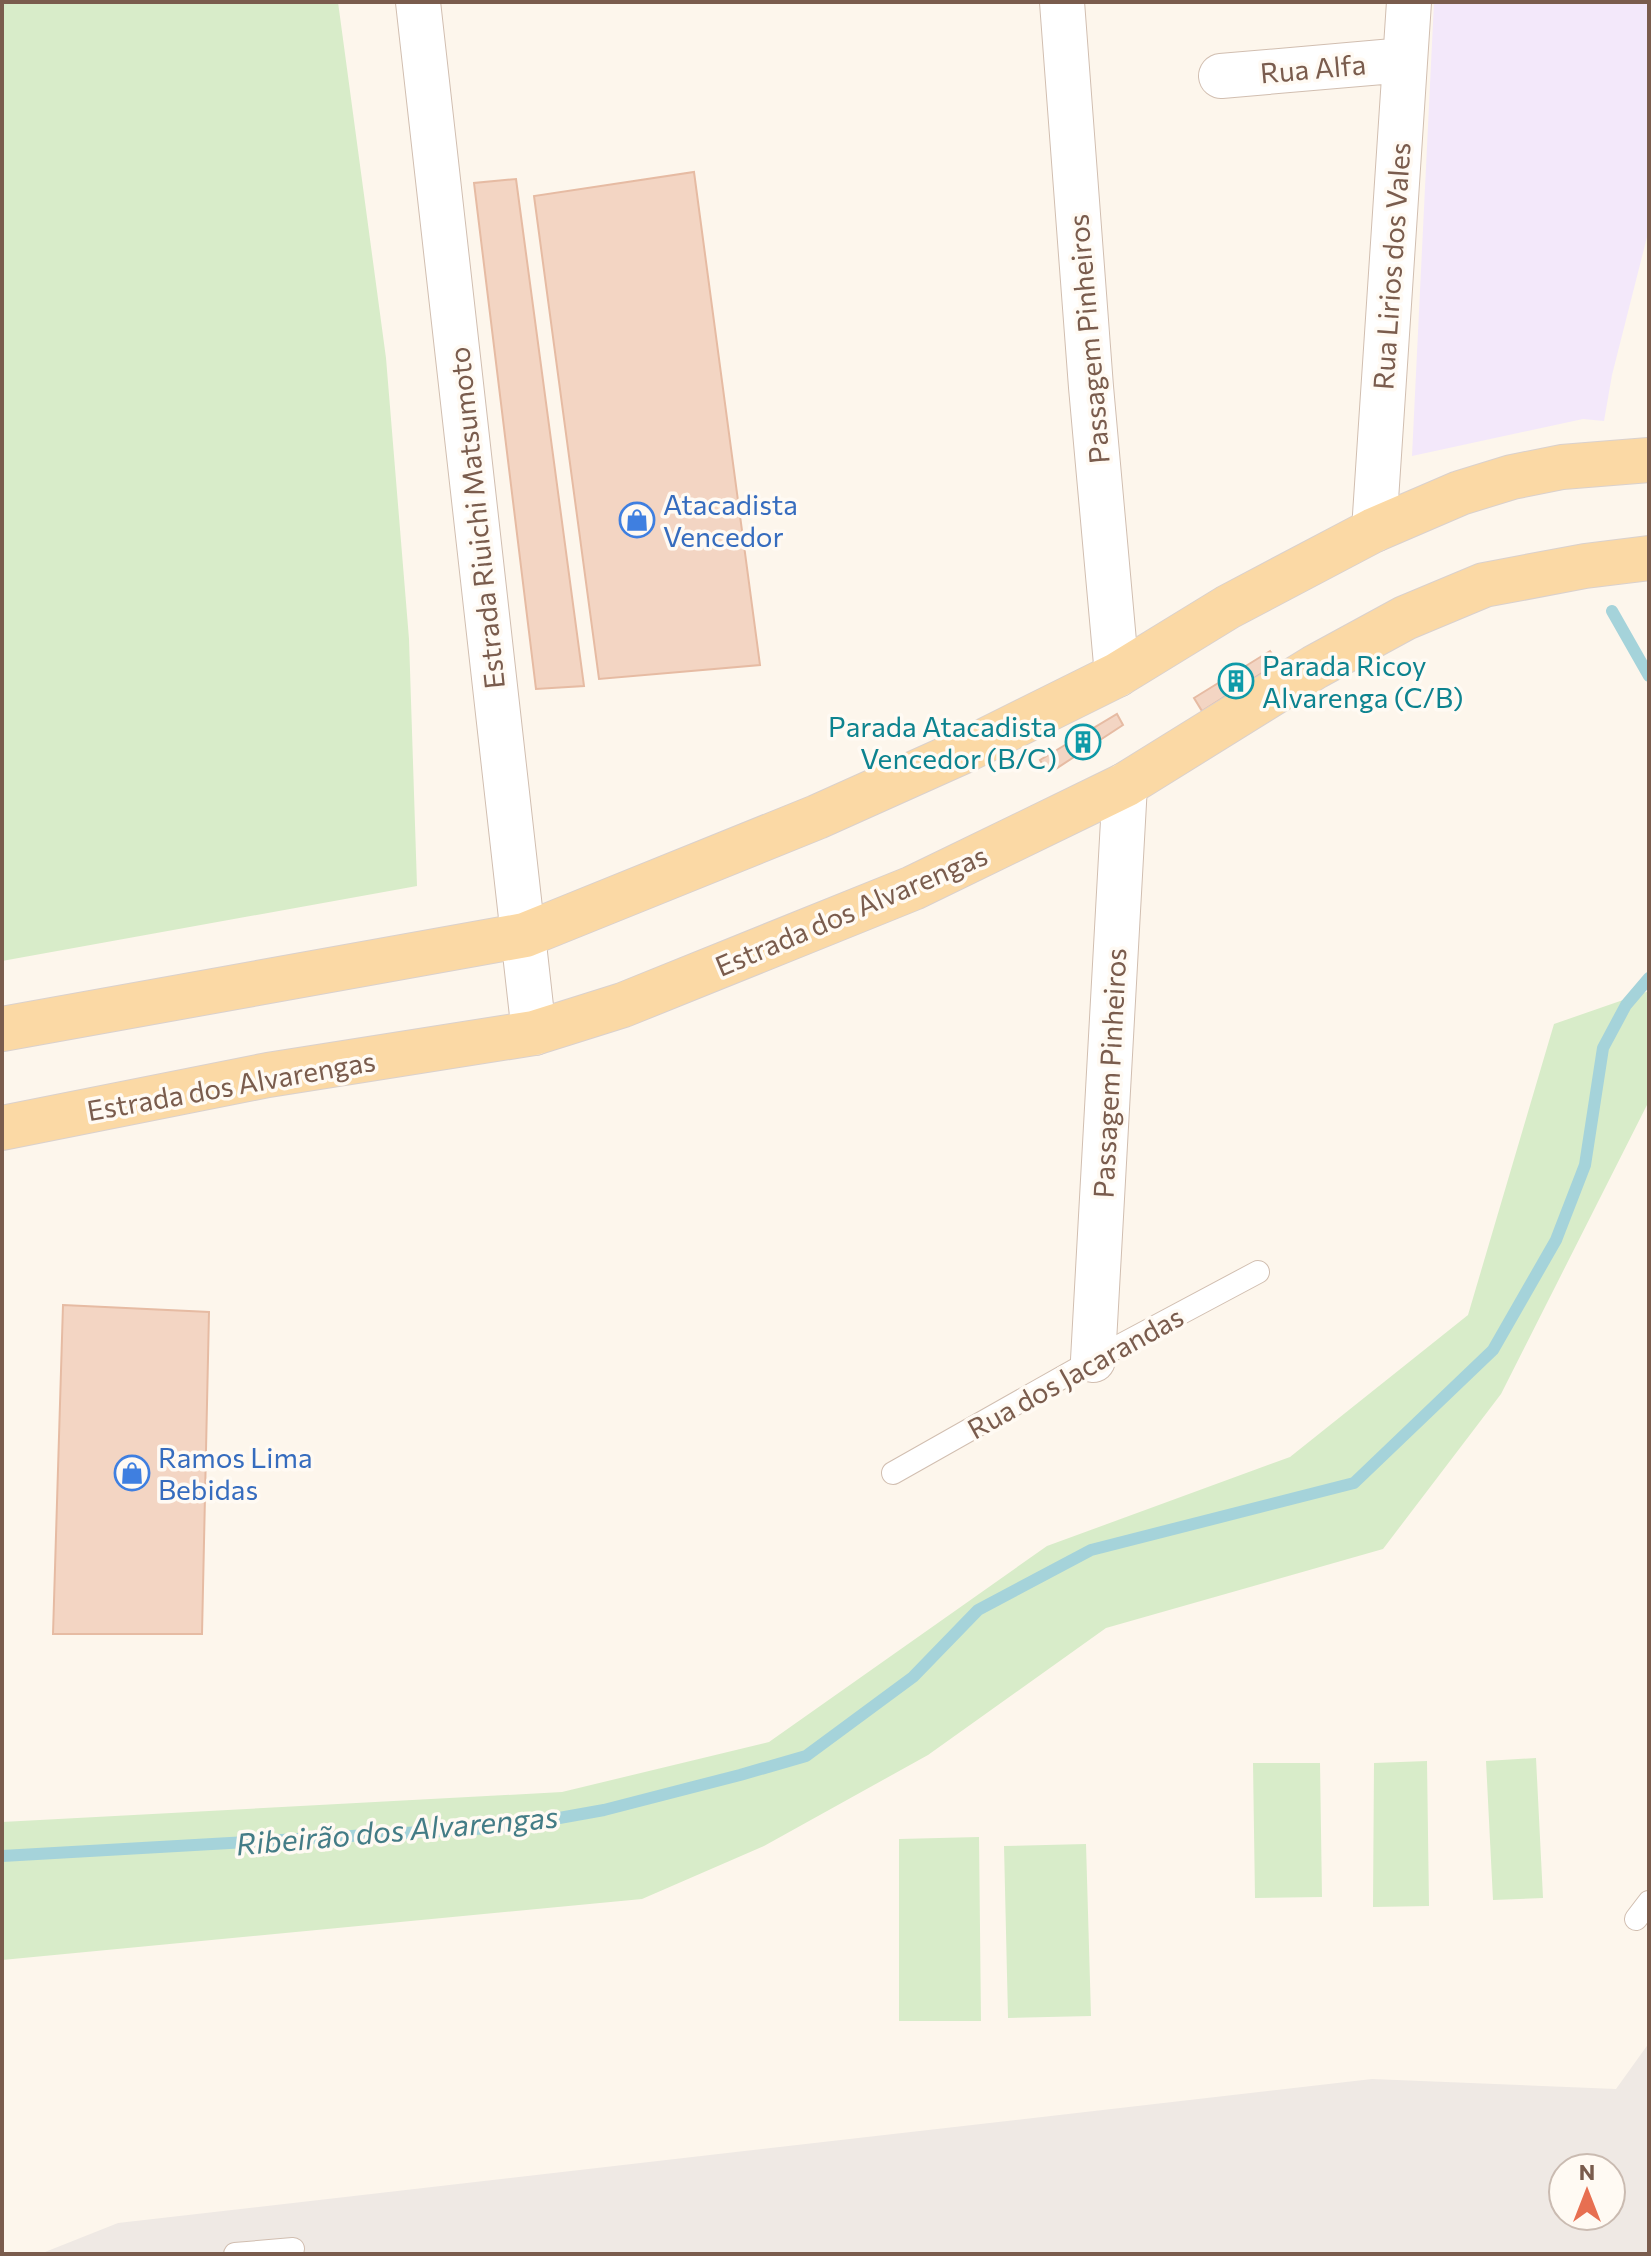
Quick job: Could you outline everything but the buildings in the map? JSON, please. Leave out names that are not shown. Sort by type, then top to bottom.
[{"type":"main road","points":[[2,1029],[525,935],[817,817],[964,751],[1117,675],[1228,607],[1374,530],[1460,493],[1512,477],[1562,467],[1649,460]]},
{"type":"main road","name":"Estrada dos Alvarengas","points":[[2,1128],[268,1075],[534,1033],[641,999],[913,888],[1125,785],[1315,667],[1405,618],[1484,585],[1585,566],[1649,558]]},
{"type":"street","name":"Estrada Riuichi Matsumoto","points":[[418,2],[534,1033]]},
{"type":"street","name":"Passagem Pinheiros","points":[[1062,2],[1091,387],[1117,675]]},
{"type":"street","name":"Rua Lirios dos Vales","points":[[1374,530],[1409,2]]},
{"type":"street","name":"Rua Alfa","points":[[1221,76],[1405,60]]},
{"type":"street","name":"Passagem Pinheiros","points":[[1093,1360],[1125,785]]},
{"type":"lane","name":"Rua dos Jacarandas","points":[[893,1473],[1093,1360],[1258,1272]]},
{"type":"lane","points":[[235,2254],[293,2249]]},
{"type":"shaded area","points":[[1434,2],[1649,2],[1649,229],[1612,375],[1604,421],[1583,419],[1412,456]]},
{"type":"shaded area","points":[[1649,2043],[1649,2254],[40,2254],[118,2223],[1372,2079],[1616,2089]]},
{"type":"green space","points":[[2,2],[338,2],[386,358],[409,639],[417,886],[2,961]]},
{"type":"green space","points":[[1649,991],[1649,1101],[1501,1394],[1383,1549],[1106,1628],[928,1755],[764,1846],[642,1899],[2,1960],[2,1822],[562,1792],[769,1742],[1047,1546],[1290,1457],[1468,1315],[1554,1024]]},
{"type":"green space","points":[[1536,1758],[1543,1898],[1493,1900],[1486,1761]]},
{"type":"green space","points":[[1427,1761],[1429,1906],[1373,1907],[1374,1763]]},
{"type":"green space","points":[[1253,1763],[1320,1763],[1322,1897],[1255,1898]]},
{"type":"green space","points":[[979,1837],[981,2021],[899,2021],[899,1839]]},
{"type":"green space","points":[[1086,1844],[1091,2016],[1008,2018],[1004,1846]]},
{"type":"waterway","name":"Ribeirão dos Alvarengas","points":[[1612,611],[1649,676]]},
{"type":"waterway","name":"Ribeirão dos Alvarengas","points":[[2,1856],[509,1827],[604,1810],[740,1775],[806,1756],[913,1677],[978,1610],[1091,1550],[1354,1483],[1493,1350],[1556,1240],[1585,1165],[1603,1048],[1626,1005],[1649,978]]},
{"type":"place","name":"Atacadista Vencedor","points":[[637,520]]},
{"type":"place","name":"Parada Ricoy Alvarenga (C/B)","points":[[1236,681]]},
{"type":"place","name":"Parada Atacadista Vencedor (B/C)","points":[[1083,742]]},
{"type":"place","name":"Ramos Lima Bebidas","points":[[132,1473]]}]
